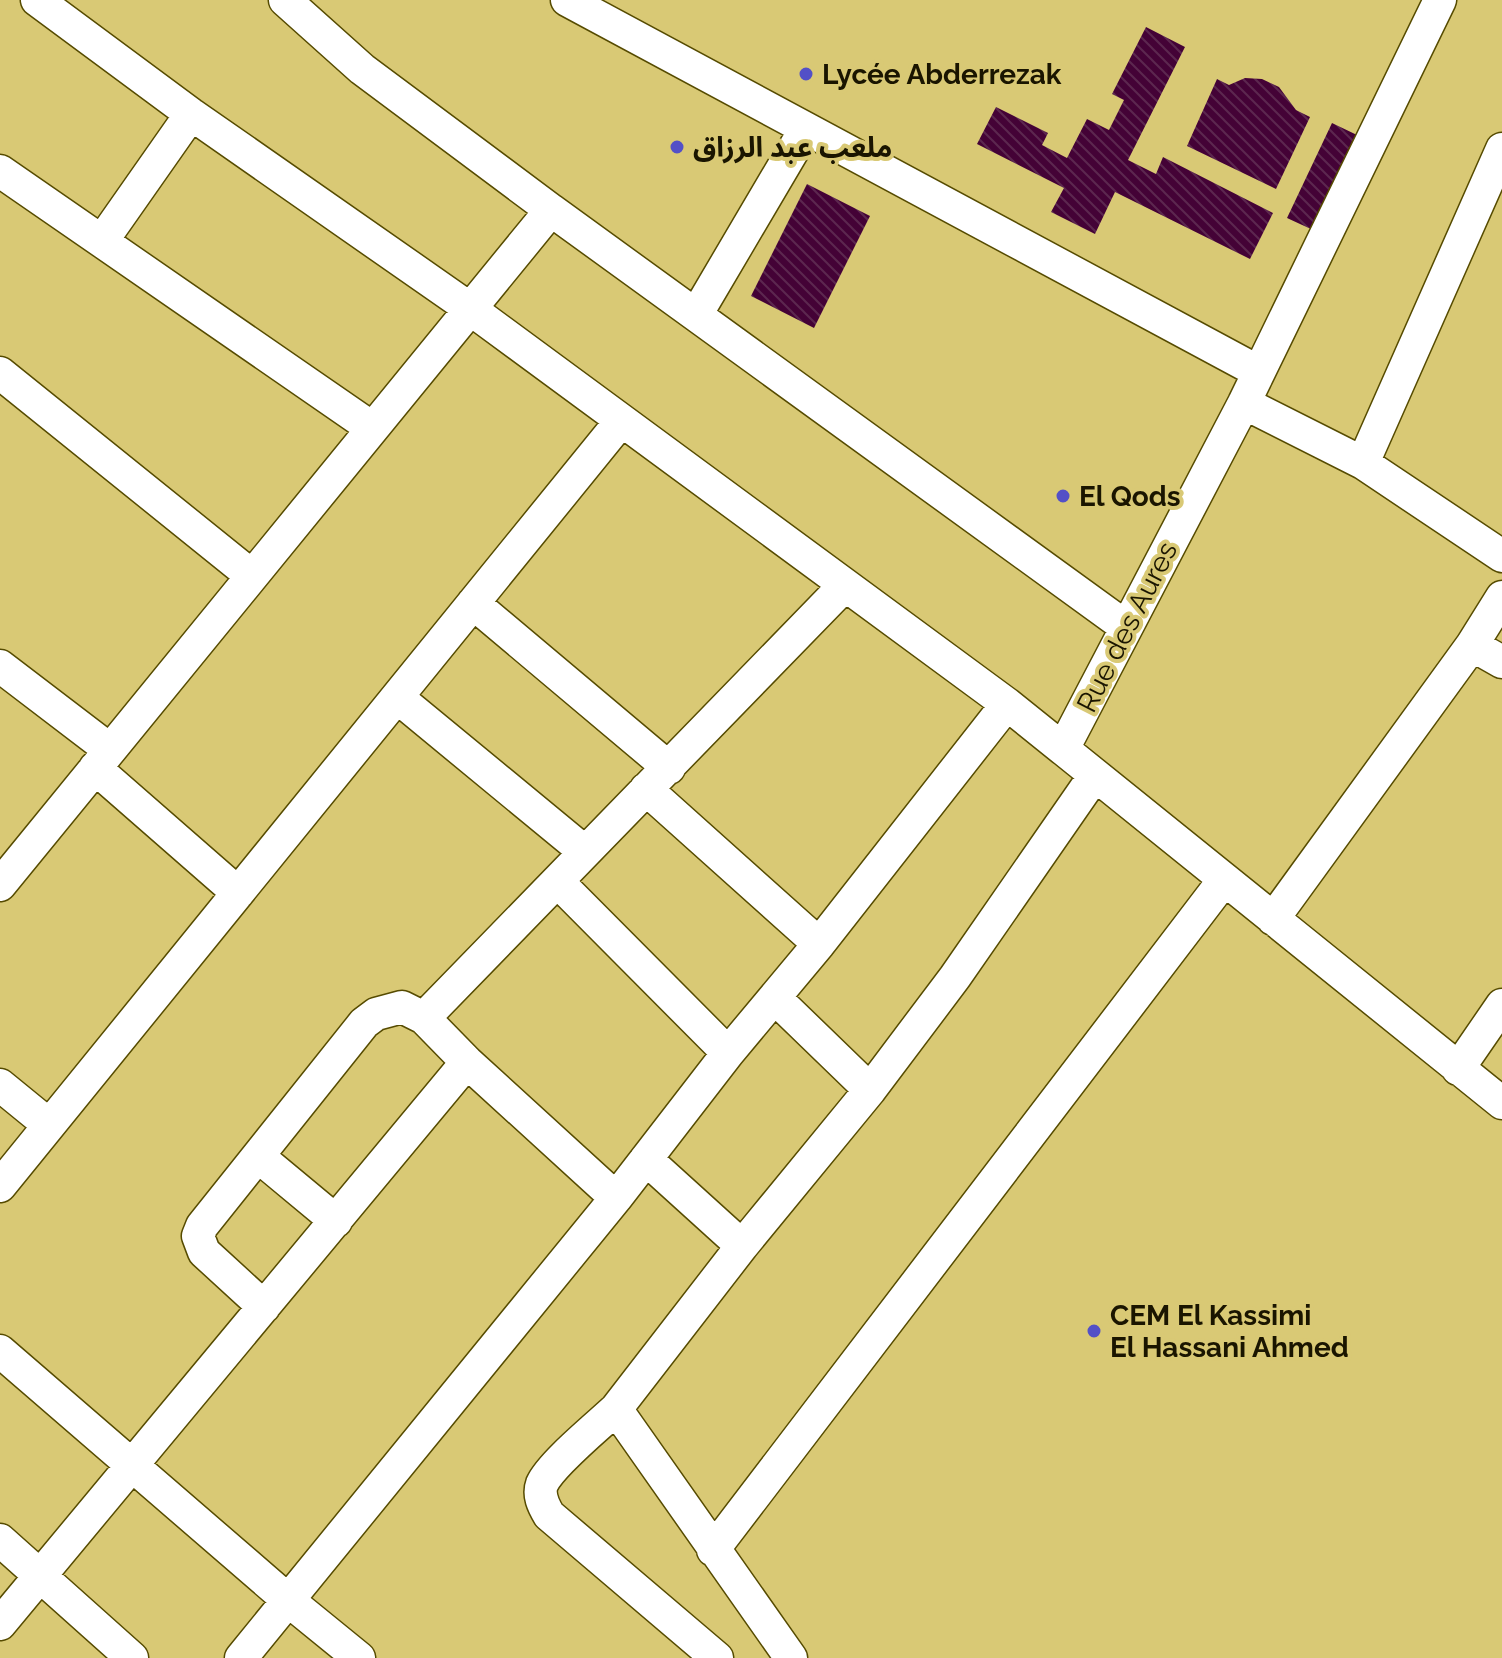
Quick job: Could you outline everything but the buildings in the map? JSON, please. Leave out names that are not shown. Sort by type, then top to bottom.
[{"type":"street","points":[[37,0],[191,114],[469,308],[1007,704],[1502,1103]]},
{"type":"street","points":[[285,0],[362,69],[551,210],[1126,627]]},
{"type":"street","points":[[567,0],[1259,372]]},
{"type":"street","name":"Rue des Aures","points":[[1063,749],[1244,403],[1440,0]]},
{"type":"street","points":[[102,241],[191,114]]},
{"type":"street","points":[[696,315],[805,130]]},
{"type":"street","points":[[1363,463],[1502,149]]},
{"type":"street","points":[[0,171],[372,428]]},
{"type":"street","points":[[0,885],[551,210]]},
{"type":"street","points":[[0,373],[252,576]]},
{"type":"street","points":[[1244,403],[1363,463],[1502,556]]},
{"type":"street","points":[[0,1186],[621,421]]},
{"type":"street","points":[[424,1018],[845,585]]},
{"type":"street","points":[[1273,919],[1472,645],[1502,597]]},
{"type":"street","points":[[473,603],[658,778],[819,944]]},
{"type":"street","points":[[1472,645],[1502,662]]},
{"type":"street","points":[[0,666],[102,759],[238,893]]},
{"type":"street","points":[[397,697],[585,852]]},
{"type":"street","points":[[241,1658],[616,1198],[1007,704]]},
{"type":"street","points":[[704,1654],[549,1515],[540,1495],[542,1484],[552,1470],[616,1409],[742,1246],[870,1090],[955,977],[1095,775]]},
{"type":"street","points":[[713,1550],[1224,880]]},
{"type":"street","points":[[558,882],[728,1053]]},
{"type":"street","points":[[775,998],[870,1090]]},
{"type":"street","points":[[1458,1069],[1502,1005]]},
{"type":"street","points":[[264,1307],[204,1252],[198,1236],[202,1226],[364,1023],[376,1014],[402,1007],[424,1018],[467,1062],[616,1198]]},
{"type":"street","points":[[0,1624],[467,1062]]},
{"type":"street","points":[[0,1085],[49,1125]]},
{"type":"street","points":[[259,1157],[336,1221]]},
{"type":"street","points":[[646,1159],[742,1246]]},
{"type":"street","points":[[0,1351],[359,1658]]},
{"type":"street","points":[[616,1409],[791,1658]]},
{"type":"street","points":[[0,1540],[132,1658]]},
{"type":"place","name":"Lycée Abderrezak","points":[[806,74]]},
{"type":"place","name":"ملعب عبد الرزاق","points":[[677,147]]},
{"type":"place","name":"El Qods","points":[[1063,496]]},
{"type":"place","name":"CEM El Kassimi El Hassani Ahmed","points":[[1094,1331]]}]
